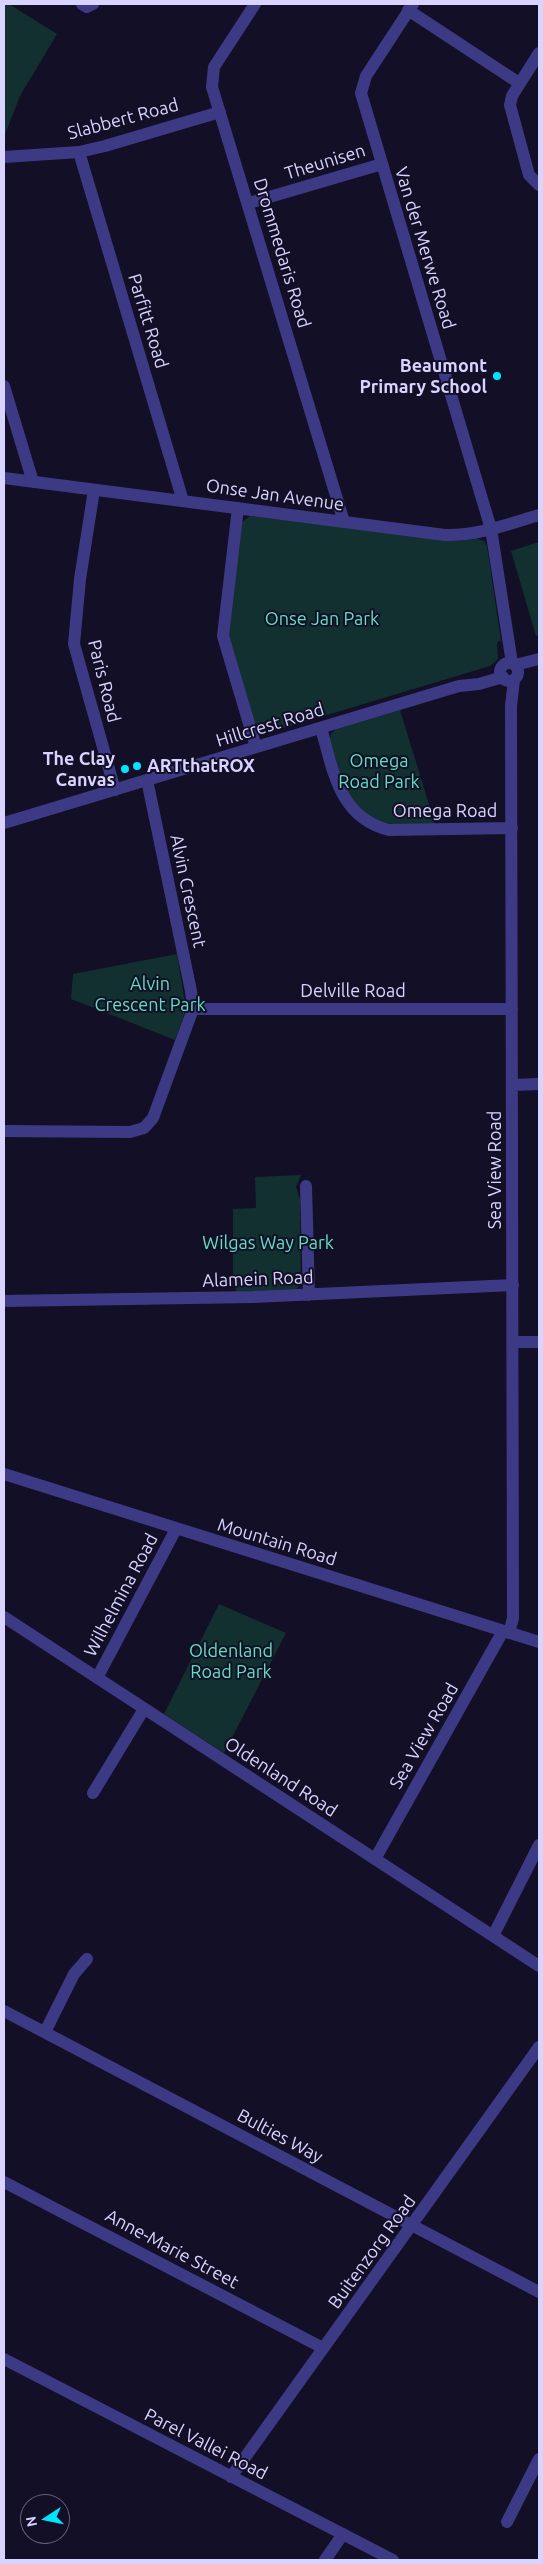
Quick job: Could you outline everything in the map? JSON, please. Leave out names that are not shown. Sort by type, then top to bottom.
[{"type":"street","points":[[82,4],[87,7],[93,4]]},
{"type":"street","name":"Drommedaris Road","points":[[255,4],[214,67],[212,87],[249,203],[344,522]]},
{"type":"street","points":[[410,7],[519,83]]},
{"type":"street","name":"Van der Merwe Road","points":[[410,7],[366,76],[362,87],[363,100],[491,530],[509,672]]},
{"type":"street","points":[[539,53],[512,96],[511,116],[529,176],[539,184]]},
{"type":"street","name":"Slabbert Road","points":[[4,158],[78,152],[220,112]]},
{"type":"street","name":"Parfitt Road","points":[[78,152],[183,501]]},
{"type":"street","name":"Theunisen","points":[[249,203],[382,164]]},
{"type":"street","points":[[4,386],[33,482]]},
{"type":"street","name":"Onse Jan Avenue","points":[[4,478],[459,536],[491,530],[539,515]]},
{"type":"street","name":"Paris Road","points":[[94,490],[80,578],[74,644],[115,790]]},
{"type":"street","points":[[238,508],[223,636],[256,748]]},
{"type":"street","name":"Hillcrest Road","points":[[4,823],[460,686],[479,684],[539,659]]},
{"type":"street","name":"Hillcrest Road","points":[[509,672],[539,667]]},
{"type":"street","name":"Sea View Road","points":[[375,1859],[513,1618],[512,828],[509,672]]},
{"type":"street","name":"Omega Road","points":[[321,728],[344,800],[356,814],[371,824],[389,830],[512,828]]},
{"type":"street","name":"Alvin Crescent","points":[[4,1131],[130,1132],[144,1128],[153,1118],[193,1008],[147,780]]},
{"type":"street","name":"Delville Road","points":[[193,1008],[512,1009]]},
{"type":"street","points":[[512,1085],[539,1084]]},
{"type":"street","points":[[306,1186],[309,1294]]},
{"type":"street","name":"Alamein Road","points":[[4,1301],[309,1294],[513,1285]]},
{"type":"street","points":[[513,1342],[539,1342]]},
{"type":"street","name":"Mountain Road","points":[[4,1474],[539,1642]]},
{"type":"street","name":"Wilhelmina Road","points":[[97,1678],[176,1528]]},
{"type":"street","name":"Oldenland Road","points":[[4,1617],[539,1966]]},
{"type":"street","points":[[93,1794],[144,1709]]},
{"type":"street","points":[[493,1936],[539,1845]]},
{"type":"street","points":[[45,2032],[74,1974],[87,1959]]},
{"type":"street","name":"Bulties Way","points":[[4,2011],[539,2292]]},
{"type":"street","name":"Buitenzorg Road","points":[[231,2477],[539,2048]]},
{"type":"street","name":"Anne-Marie Street","points":[[4,2182],[323,2348]]},
{"type":"street","name":"Parel Vallei Road","points":[[6,2365],[393,2560]]},
{"type":"street","points":[[506,2522],[539,2459]]},
{"type":"street","points":[[325,2560],[344,2534]]},
{"type":"green space","points":[[4,4],[9,4],[57,34],[20,96],[4,137]]},
{"type":"green space","name":"Onse Jan Park","points":[[250,516],[454,541],[477,539],[484,541],[487,546],[501,641],[497,642],[498,659],[490,666],[267,733],[260,731],[256,723],[253,723],[228,635],[242,522]]},
{"type":"green space","points":[[539,542],[539,635],[536,636],[511,551]]},
{"type":"green space","name":"Omega Road Park","points":[[400,710],[435,824],[392,824],[377,820],[365,813],[349,793],[338,767],[330,740],[331,734],[336,729]]},
{"type":"green space","name":"Alvin Crescent Park","points":[[177,954],[186,1009],[175,1040],[71,999],[73,974]]},
{"type":"green space","name":"Wilgas Way Park","points":[[301,1175],[296,1187],[300,1199],[301,1285],[296,1289],[237,1292],[233,1282],[233,1209],[256,1208],[255,1177]]},
{"type":"green space","name":"Oldenland Road Park","points":[[219,1604],[286,1633],[224,1753],[164,1714]]},
{"type":"place","name":"Beaumont Primary School","points":[[497,376]]},
{"type":"place","name":"ARTthatROX","points":[[137,766]]},
{"type":"place","name":"The Clay Canvas","points":[[125,769]]}]
